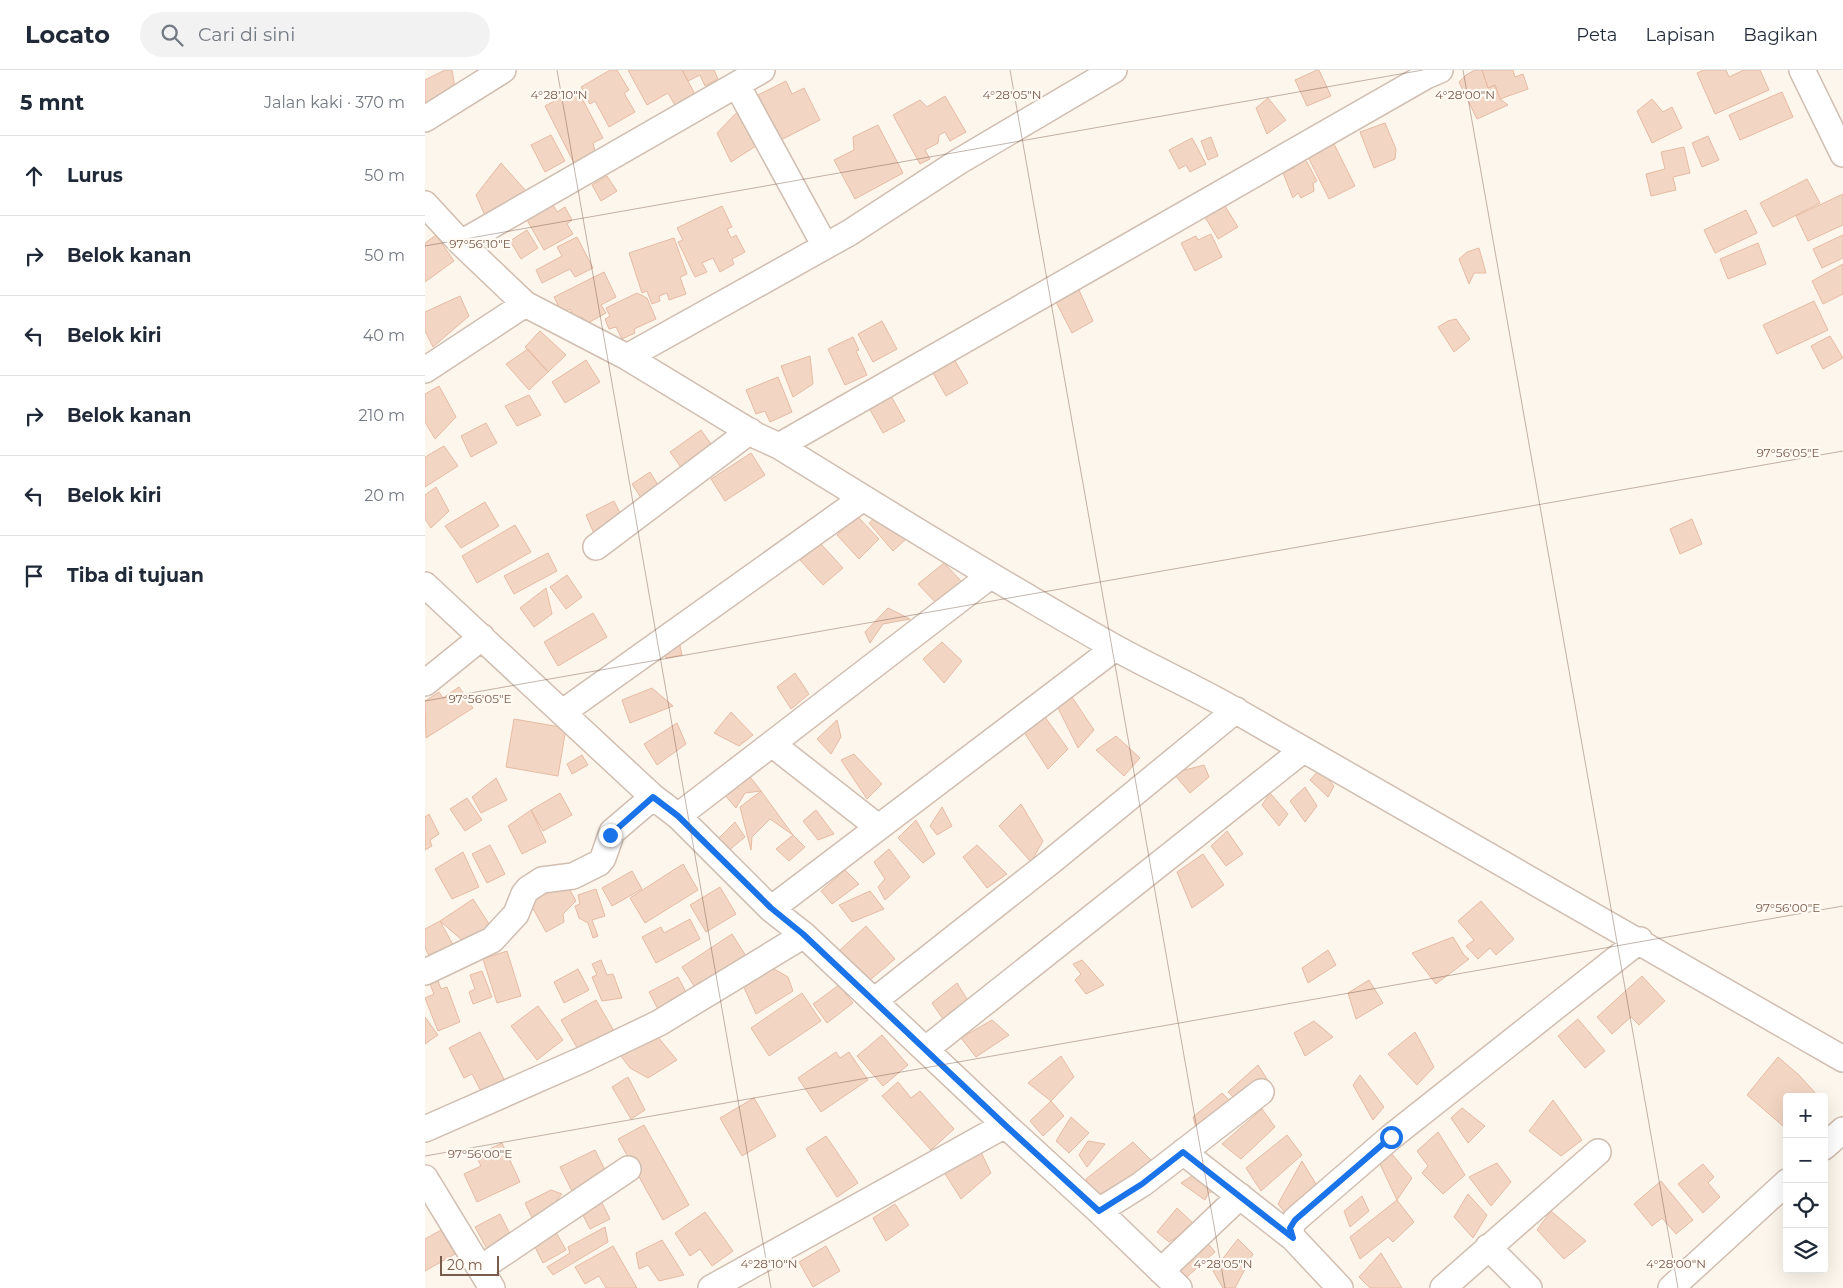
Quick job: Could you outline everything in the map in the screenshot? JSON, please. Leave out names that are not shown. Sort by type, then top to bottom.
[{"type":"street","points":[[425,119],[503,70]]},
{"type":"street","points":[[461,244],[762,70]]},
{"type":"street","points":[[627,357],[849,233],[958,162],[1114,70]]},
{"type":"street","points":[[779,446],[1118,251],[1426,76],[1440,70]]},
{"type":"street","points":[[1802,70],[1843,154]]},
{"type":"street","points":[[737,84],[825,246]]},
{"type":"street","points":[[428,212],[525,304],[627,357],[750,431],[779,446],[990,576],[1115,648],[1236,710],[1303,750],[1640,940],[1843,1059]]},
{"type":"street","points":[[425,370],[525,304]]},
{"type":"street","points":[[595,547],[750,431]]},
{"type":"street","points":[[563,712],[863,498]]},
{"type":"street","points":[[678,816],[990,576]]},
{"type":"street","points":[[425,585],[653,797],[678,816],[771,908],[803,934],[1179,1288]]},
{"type":"street","points":[[425,683],[482,637]]},
{"type":"street","points":[[771,908],[1115,648]]},
{"type":"street","points":[[874,1001],[1054,859],[1236,710]]},
{"type":"street","points":[[773,744],[878,827]]},
{"type":"street","points":[[926,1049],[1303,750]]},
{"type":"street","points":[[425,972],[492,940],[516,914],[524,894],[542,880],[573,876],[599,862],[603,858],[612,832],[653,797]]},
{"type":"street","points":[[425,1129],[584,1060],[659,1023],[803,934]]},
{"type":"street","points":[[1293,1238],[1290,1228],[1295,1220],[1391,1137],[1640,940]]},
{"type":"street","points":[[1099,1211],[1142,1184],[1261,1092]]},
{"type":"street","points":[[711,1288],[1005,1125]]},
{"type":"street","points":[[1828,1143],[1843,1130]]},
{"type":"street","points":[[1183,1152],[1293,1238],[1340,1288]]},
{"type":"street","points":[[1443,1288],[1598,1152]]},
{"type":"street","points":[[425,1178],[486,1278],[628,1169]]},
{"type":"street","points":[[1671,1288],[1786,1183]]},
{"type":"street","points":[[1161,1271],[1240,1196]]},
{"type":"street","points":[[1488,1247],[1529,1288]]},
{"type":"building","points":[[445,70],[452,70],[455,89],[425,105],[425,80]]},
{"type":"building","points":[[610,70],[617,70],[629,90],[624,93],[635,112],[609,127],[595,101],[590,104],[581,87]]},
{"type":"building","points":[[628,70],[682,70],[696,96],[676,107],[668,93],[647,105]]},
{"type":"building","points":[[682,70],[714,70],[718,79],[705,86],[700,75],[688,81]]},
{"type":"building","points":[[1319,70],[1331,96],[1307,106],[1295,80]]},
{"type":"building","points":[[1475,70],[1482,70],[1488,88],[1495,85],[1500,99],[1508,105],[1477,119],[1459,82]]},
{"type":"building","points":[[1482,70],[1513,70],[1515,77],[1523,74],[1528,89],[1500,99],[1495,85],[1488,88]]},
{"type":"building","points":[[1704,70],[1726,70],[1729,77],[1744,70],[1760,70],[1769,90],[1715,114],[1697,73]]},
{"type":"building","points":[[786,81],[792,94],[804,88],[820,120],[781,140],[758,95]]},
{"type":"building","points":[[577,89],[603,138],[593,143],[595,152],[574,163],[545,106]]},
{"type":"building","points":[[1782,92],[1793,117],[1740,140],[1729,115]]},
{"type":"building","points":[[945,96],[966,132],[950,141],[945,132],[939,135],[938,143],[925,150],[930,159],[920,164],[893,115],[920,100],[927,107]]},
{"type":"building","points":[[1268,98],[1286,120],[1267,134],[1256,108]]},
{"type":"building","points":[[1652,99],[1663,112],[1672,107],[1682,128],[1652,143],[1637,111]]},
{"type":"building","points":[[745,104],[759,144],[731,162],[717,133]]},
{"type":"building","points":[[1385,123],[1396,149],[1395,159],[1374,168],[1360,132]]},
{"type":"building","points":[[878,125],[903,173],[855,199],[834,160],[854,150],[853,137]]},
{"type":"building","points":[[551,135],[565,161],[545,172],[531,145]]},
{"type":"building","points":[[1708,136],[1719,160],[1702,167],[1692,143]]},
{"type":"building","points":[[1211,137],[1218,156],[1208,160],[1201,141]]},
{"type":"building","points":[[1192,138],[1206,164],[1190,172],[1186,165],[1179,169],[1169,150]]},
{"type":"building","points":[[1331,138],[1355,186],[1329,199],[1305,151]]},
{"type":"building","points":[[1684,147],[1690,173],[1673,177],[1676,190],[1651,196],[1646,174],[1665,169],[1661,152]]},
{"type":"building","points":[[1302,157],[1307,162],[1317,181],[1313,183],[1314,191],[1301,198],[1298,193],[1293,198],[1283,173],[1294,168],[1291,162]]},
{"type":"building","points":[[501,163],[526,191],[486,218],[476,195]]},
{"type":"building","points":[[607,176],[617,191],[601,201],[592,185]]},
{"type":"building","points":[[1807,179],[1820,203],[1773,227],[1760,203]]},
{"type":"building","points":[[1843,194],[1843,225],[1808,241],[1796,216]]},
{"type":"building","points":[[553,205],[557,212],[565,207],[572,220],[567,224],[573,234],[544,250],[527,220]]},
{"type":"building","points":[[722,206],[732,227],[727,229],[731,238],[736,235],[745,252],[732,259],[734,264],[720,272],[713,258],[702,263],[707,272],[695,277],[678,242],[683,240],[677,228]]},
{"type":"building","points":[[1225,206],[1238,227],[1218,239],[1205,217]]},
{"type":"building","points":[[1746,210],[1757,233],[1715,253],[1704,230]]},
{"type":"building","points":[[527,230],[538,248],[521,259],[510,241]]},
{"type":"building","points":[[1211,234],[1222,257],[1195,271],[1181,243],[1196,236],[1198,240]]},
{"type":"building","points":[[436,235],[454,261],[425,282],[425,243]]},
{"type":"building","points":[[1843,235],[1843,258],[1822,268],[1813,249]]},
{"type":"building","points":[[577,237],[593,268],[575,277],[570,269],[542,283],[536,270],[562,256],[557,247]]},
{"type":"building","points":[[674,238],[687,274],[680,277],[686,294],[669,300],[667,293],[659,296],[660,301],[652,304],[647,291],[642,293],[629,253]]},
{"type":"building","points":[[1758,243],[1766,264],[1728,279],[1720,259]]},
{"type":"building","points":[[1479,248],[1486,273],[1474,273],[1469,284],[1459,259],[1467,252]]},
{"type":"building","points":[[1843,264],[1843,294],[1823,304],[1812,281]]},
{"type":"building","points":[[604,272],[616,297],[601,305],[606,313],[586,324],[582,317],[575,320],[570,309],[562,313],[554,297]]},
{"type":"building","points":[[1078,288],[1093,321],[1072,333],[1056,302]]},
{"type":"building","points":[[637,293],[647,298],[656,319],[634,329],[635,333],[622,339],[616,327],[609,329],[605,319],[610,316],[606,308]]},
{"type":"building","points":[[460,296],[469,316],[433,347],[425,331],[425,312]]},
{"type":"building","points":[[1814,301],[1828,330],[1777,354],[1763,325]]},
{"type":"building","points":[[1456,319],[1470,339],[1454,352],[1438,327]]},
{"type":"building","points":[[882,321],[897,349],[873,362],[858,334]]},
{"type":"building","points":[[540,331],[566,355],[548,372],[525,347]]},
{"type":"building","points":[[1830,336],[1843,358],[1823,369],[1811,346]]},
{"type":"building","points":[[853,337],[859,350],[856,351],[867,375],[845,385],[828,349]]},
{"type":"building","points":[[528,349],[548,372],[529,390],[506,364]]},
{"type":"building","points":[[951,354],[968,383],[946,396],[929,366]]},
{"type":"building","points":[[810,356],[813,384],[793,397],[781,366]]},
{"type":"building","points":[[586,360],[600,382],[565,403],[552,382]]},
{"type":"building","points":[[778,377],[792,412],[770,422],[765,411],[756,414],[746,390]]},
{"type":"building","points":[[439,386],[456,417],[435,439],[425,422],[425,394]]},
{"type":"building","points":[[529,395],[541,415],[517,426],[505,406]]},
{"type":"building","points":[[891,396],[905,421],[883,433],[869,408]]},
{"type":"building","points":[[486,423],[497,443],[471,457],[461,436]]},
{"type":"building","points":[[701,430],[716,451],[685,473],[670,452]]},
{"type":"building","points":[[444,446],[458,466],[425,487],[425,457]]},
{"type":"building","points":[[751,453],[765,475],[725,501],[711,479]]},
{"type":"building","points":[[650,472],[663,493],[645,504],[632,484]]},
{"type":"building","points":[[436,487],[449,511],[431,528],[425,519],[425,495]]},
{"type":"building","points":[[614,501],[624,521],[595,536],[586,515]]},
{"type":"building","points":[[485,502],[499,526],[461,548],[445,526]]},
{"type":"building","points":[[882,512],[906,539],[893,551],[869,523]]},
{"type":"building","points":[[857,516],[879,539],[859,559],[837,535]]},
{"type":"building","points":[[1692,519],[1702,544],[1680,554],[1670,529]]},
{"type":"building","points":[[515,525],[531,552],[477,583],[462,556]]},
{"type":"building","points":[[821,544],[843,568],[823,585],[800,560]]},
{"type":"building","points":[[548,553],[557,571],[514,594],[504,576]]},
{"type":"building","points":[[944,563],[963,583],[937,604],[918,584]]},
{"type":"building","points":[[567,575],[582,597],[566,609],[550,587]]},
{"type":"building","points":[[546,588],[552,614],[534,627],[520,608]]},
{"type":"building","points":[[888,608],[910,619],[883,624],[870,643],[865,632]]},
{"type":"building","points":[[593,613],[607,637],[558,666],[544,642]]},
{"type":"building","points":[[677,632],[682,655],[666,658],[657,648]]},
{"type":"building","points":[[942,642],[962,661],[944,683],[923,659]]},
{"type":"building","points":[[795,673],[809,694],[791,709],[777,687]]},
{"type":"building","points":[[459,687],[473,708],[426,738],[425,701],[439,692],[443,698]]},
{"type":"building","points":[[652,688],[673,706],[630,723],[622,700]]},
{"type":"building","points":[[1072,697],[1094,730],[1078,748],[1058,708]]},
{"type":"building","points":[[1040,710],[1068,749],[1048,769],[1022,729]]},
{"type":"building","points":[[731,712],[753,735],[739,746],[714,733]]},
{"type":"building","points":[[514,719],[566,728],[558,776],[506,767]]},
{"type":"building","points":[[837,720],[841,737],[831,754],[817,739]]},
{"type":"building","points":[[677,723],[686,744],[657,765],[644,744]]},
{"type":"building","points":[[1116,736],[1140,758],[1124,776],[1096,750]]},
{"type":"building","points":[[854,754],[882,784],[867,799],[841,760]]},
{"type":"building","points":[[582,755],[588,765],[572,774],[567,764]]},
{"type":"building","points":[[1204,765],[1209,777],[1190,793],[1173,773]]},
{"type":"building","points":[[1320,769],[1334,786],[1328,797],[1310,780]]},
{"type":"building","points":[[748,774],[761,791],[745,793],[736,808],[724,794]]},
{"type":"building","points":[[496,778],[507,800],[481,813],[472,797]]},
{"type":"building","points":[[1305,787],[1317,806],[1305,822],[1290,801]]},
{"type":"building","points":[[761,791],[793,835],[770,819],[752,837],[751,850],[740,807]]},
{"type":"building","points":[[560,793],[572,815],[543,831],[531,810]]},
{"type":"building","points":[[1270,793],[1288,814],[1279,826],[1262,805]]},
{"type":"building","points":[[467,798],[482,820],[465,831],[450,809]]},
{"type":"building","points":[[1021,804],[1043,841],[1031,862],[999,826]]},
{"type":"building","points":[[942,807],[952,826],[937,835],[930,826]]},
{"type":"building","points":[[531,810],[546,842],[522,854],[508,826]]},
{"type":"building","points":[[816,810],[834,834],[818,840],[803,821]]},
{"type":"building","points":[[429,814],[439,834],[430,840],[432,846],[425,850],[425,817]]},
{"type":"building","points":[[916,820],[935,854],[923,863],[898,838]]},
{"type":"building","points":[[735,822],[745,837],[727,852],[718,839]]},
{"type":"building","points":[[1227,831],[1243,854],[1226,866],[1211,846]]},
{"type":"building","points":[[793,835],[805,847],[789,861],[776,849]]},
{"type":"building","points":[[490,845],[505,874],[487,883],[472,854]]},
{"type":"building","points":[[977,845],[1007,874],[987,888],[963,857]]},
{"type":"building","points":[[889,849],[910,877],[885,900],[878,887],[885,879],[874,862]]},
{"type":"building","points":[[463,852],[479,887],[452,899],[435,869]]},
{"type":"building","points":[[1203,854],[1224,885],[1192,908],[1177,872]]},
{"type":"building","points":[[683,864],[698,890],[645,923],[630,898]]},
{"type":"building","points":[[845,870],[859,884],[832,904],[821,891]]},
{"type":"building","points":[[632,871],[642,889],[612,906],[602,888]]},
{"type":"building","points":[[566,883],[576,901],[563,914],[564,922],[546,932],[525,894]]},
{"type":"building","points":[[720,887],[736,914],[706,932],[690,905]]},
{"type":"building","points":[[596,889],[605,916],[592,920],[598,936],[593,938],[588,923],[579,918],[575,906],[580,904],[578,895]]},
{"type":"building","points":[[870,891],[884,909],[852,922],[839,905]]},
{"type":"building","points":[[473,899],[491,927],[463,941],[440,921]]},
{"type":"building","points":[[1481,901],[1514,939],[1496,955],[1490,948],[1478,959],[1466,946],[1474,940],[1458,921]]},
{"type":"building","points":[[690,919],[700,939],[656,963],[642,937],[661,927],[664,933]]},
{"type":"building","points":[[440,921],[457,952],[434,965],[425,948],[425,929]]},
{"type":"building","points":[[866,926],[895,959],[870,980],[839,951]]},
{"type":"building","points":[[732,934],[746,956],[696,989],[682,967]]},
{"type":"building","points":[[1453,937],[1464,955],[1469,959],[1436,984],[1412,953]]},
{"type":"building","points":[[1328,950],[1336,965],[1308,983],[1302,968]]},
{"type":"building","points":[[507,951],[521,996],[497,1003],[483,959]]},
{"type":"building","points":[[601,960],[607,975],[613,974],[622,998],[602,1001],[592,977],[597,975],[592,964]]},
{"type":"building","points":[[1082,960],[1104,985],[1086,994],[1075,980],[1081,974],[1073,964]]},
{"type":"building","points":[[769,966],[788,977],[793,991],[756,1014],[740,979]]},
{"type":"building","points":[[578,969],[589,990],[564,1003],[554,982]]},
{"type":"building","points":[[482,971],[492,997],[473,1004],[469,992],[475,989],[470,975]]},
{"type":"building","points":[[1642,976],[1665,1001],[1639,1025],[1631,1017],[1612,1034],[1597,1017]]},
{"type":"building","points":[[678,977],[689,998],[660,1013],[649,992]]},
{"type":"building","points":[[1369,980],[1383,1003],[1356,1019],[1348,993]]},
{"type":"building","points":[[438,981],[441,989],[447,987],[460,1022],[438,1031],[425,998],[434,994],[430,984]]},
{"type":"building","points":[[957,983],[969,1002],[945,1022],[932,1003]]},
{"type":"building","points":[[839,985],[853,1003],[827,1023],[813,1004]]},
{"type":"building","points":[[802,993],[821,1021],[769,1056],[751,1028]]},
{"type":"building","points":[[596,1000],[614,1031],[579,1051],[561,1020]]},
{"type":"building","points":[[538,1006],[563,1040],[537,1060],[511,1026]]},
{"type":"building","points":[[425,1017],[438,1035],[425,1044]]},
{"type":"building","points":[[1578,1019],[1605,1051],[1585,1068],[1558,1036]]},
{"type":"building","points":[[992,1020],[1009,1035],[976,1057],[961,1038]]},
{"type":"building","points":[[1314,1021],[1333,1037],[1305,1056],[1294,1033]]},
{"type":"building","points":[[652,1030],[677,1060],[648,1078],[630,1068],[621,1056]]},
{"type":"building","points":[[480,1032],[506,1083],[483,1095],[472,1074],[464,1078],[449,1048]]},
{"type":"building","points":[[1415,1032],[1434,1067],[1417,1085],[1388,1054]]},
{"type":"building","points":[[882,1035],[908,1065],[883,1086],[857,1056]]},
{"type":"building","points":[[836,1052],[840,1058],[849,1052],[868,1080],[821,1112],[798,1078]]},
{"type":"building","points":[[1061,1056],[1074,1077],[1051,1101],[1028,1083]]},
{"type":"building","points":[[1778,1057],[1799,1075],[1815,1093],[1783,1093],[1783,1126],[1747,1095]]},
{"type":"building","points":[[1258,1065],[1269,1082],[1240,1103],[1228,1092]]},
{"type":"building","points":[[1360,1075],[1384,1107],[1373,1120],[1353,1085]]},
{"type":"building","points":[[628,1077],[645,1110],[631,1119],[612,1087]]},
{"type":"building","points":[[898,1082],[911,1098],[920,1091],[954,1129],[931,1150],[882,1096]]},
{"type":"building","points":[[1222,1093],[1236,1107],[1198,1135],[1193,1117]]},
{"type":"building","points":[[754,1098],[776,1136],[742,1156],[720,1118]]},
{"type":"building","points":[[1553,1100],[1582,1140],[1561,1156],[1529,1131]]},
{"type":"building","points":[[1051,1101],[1064,1116],[1043,1136],[1030,1121]]},
{"type":"building","points":[[1462,1108],[1485,1126],[1468,1143],[1451,1118]]},
{"type":"building","points":[[1262,1109],[1275,1127],[1241,1159],[1222,1144]]},
{"type":"building","points":[[1071,1117],[1089,1133],[1069,1153],[1056,1141]]},
{"type":"building","points":[[644,1125],[689,1205],[663,1220],[618,1139]]},
{"type":"building","points":[[1438,1132],[1465,1175],[1443,1194],[1422,1173],[1428,1166],[1417,1151]]},
{"type":"building","points":[[1287,1135],[1302,1155],[1261,1191],[1246,1168]]},
{"type":"building","points":[[826,1136],[858,1183],[837,1197],[806,1149]]},
{"type":"building","points":[[1088,1141],[1105,1144],[1087,1167],[1079,1155]]},
{"type":"building","points":[[1133,1142],[1157,1166],[1117,1195],[1107,1190],[1094,1198],[1086,1179]]},
{"type":"building","points":[[502,1143],[520,1182],[477,1202],[464,1174],[481,1166],[476,1156]]},
{"type":"building","points":[[978,1146],[991,1173],[961,1199],[942,1169]]},
{"type":"building","points":[[595,1150],[610,1180],[575,1197],[560,1167]]},
{"type":"building","points":[[1391,1153],[1412,1178],[1397,1200],[1380,1164]]},
{"type":"building","points":[[1302,1161],[1316,1184],[1287,1215],[1278,1204]]},
{"type":"building","points":[[1497,1163],[1511,1182],[1491,1206],[1469,1177]]},
{"type":"building","points":[[1703,1164],[1714,1177],[1708,1183],[1720,1197],[1703,1213],[1678,1184]]},
{"type":"building","points":[[1201,1170],[1223,1193],[1209,1192],[1205,1200],[1181,1183]]},
{"type":"building","points":[[1661,1181],[1693,1220],[1676,1234],[1662,1218],[1652,1226],[1634,1204]]},
{"type":"building","points":[[551,1190],[562,1194],[534,1222],[525,1203]]},
{"type":"building","points":[[1468,1194],[1487,1215],[1473,1238],[1454,1217]]},
{"type":"building","points":[[598,1195],[610,1219],[590,1229],[578,1205]]},
{"type":"building","points":[[1362,1196],[1369,1211],[1350,1227],[1344,1211]]},
{"type":"building","points":[[1397,1200],[1414,1222],[1393,1242],[1388,1237],[1360,1259],[1350,1237]]},
{"type":"building","points":[[895,1204],[909,1225],[886,1241],[873,1218]]},
{"type":"building","points":[[1177,1208],[1195,1225],[1169,1242],[1157,1232]]},
{"type":"building","points":[[1551,1211],[1586,1241],[1564,1259],[1537,1230]]},
{"type":"building","points":[[705,1212],[733,1251],[712,1266],[700,1249],[690,1256],[675,1233]]},
{"type":"building","points":[[500,1214],[511,1236],[487,1249],[475,1227]]},
{"type":"building","points":[[553,1227],[566,1250],[543,1263],[531,1239]]},
{"type":"building","points":[[605,1227],[608,1242],[553,1275],[547,1267],[570,1253],[568,1247]]},
{"type":"building","points":[[441,1230],[455,1254],[425,1271],[425,1239]]},
{"type":"building","points":[[1238,1239],[1253,1254],[1235,1288],[1223,1288],[1213,1271]]},
{"type":"building","points":[[662,1240],[684,1275],[659,1281],[648,1265],[639,1269],[636,1253]]},
{"type":"building","points":[[1205,1240],[1215,1252],[1180,1283],[1173,1272]]},
{"type":"building","points":[[613,1246],[637,1288],[606,1288],[599,1276],[585,1284],[575,1267]]},
{"type":"building","points":[[826,1246],[840,1271],[813,1287],[799,1262]]},
{"type":"building","points":[[1381,1253],[1402,1288],[1370,1288],[1359,1277]]},
{"type":"route","points":[[610,835],[653,797],[678,816],[771,908],[803,934],[1099,1211],[1142,1184],[1183,1152],[1293,1238],[1290,1228],[1295,1220],[1391,1137]]}]
